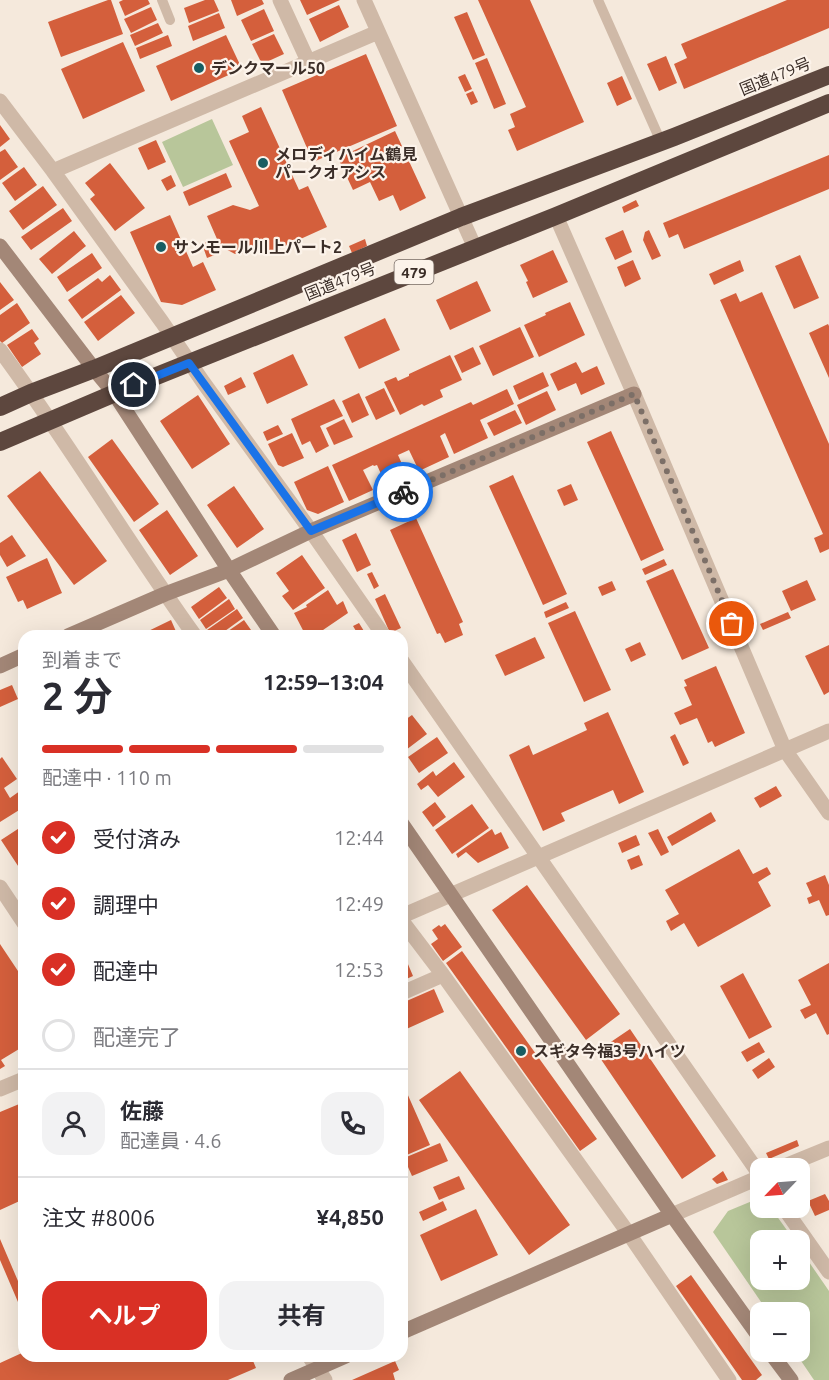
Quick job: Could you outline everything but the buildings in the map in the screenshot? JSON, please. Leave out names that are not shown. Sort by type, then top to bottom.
[{"type":"highway","name":"国道479号","points":[[0,407],[461,217],[661,142],[829,75]]},
{"type":"highway","name":"国道479号","points":[[0,442],[114,393],[556,216],[829,103]]},
{"type":"street","points":[[280,0],[308,61]]},
{"type":"street","points":[[364,0],[475,248]]},
{"type":"street","points":[[53,171],[378,32]]},
{"type":"street","points":[[0,100],[380,630]]},
{"type":"street","points":[[556,216],[785,750],[829,813]]},
{"type":"street","points":[[0,246],[114,393],[228,570],[270,630]]},
{"type":"street","points":[[0,350],[191,630]]},
{"type":"street","points":[[82,630],[228,570],[311,531],[634,394]]},
{"type":"street","points":[[0,666],[18,658]]},
{"type":"street","points":[[408,670],[750,1162]]},
{"type":"street","points":[[408,913],[829,731]]},
{"type":"street","points":[[408,833],[750,1324]]},
{"type":"street","points":[[0,887],[18,914]]},
{"type":"street","points":[[408,929],[629,1234],[729,1380]]},
{"type":"street","points":[[408,990],[443,975]]},
{"type":"street","points":[[0,1089],[18,1082]]},
{"type":"street","points":[[804,1158],[829,1148]]},
{"type":"street","points":[[408,1329],[750,1180]]},
{"type":"street","points":[[791,1218],[829,1272]]},
{"type":"street","points":[[291,1380],[332,1362]]},
{"type":"street","points":[[778,1362],[791,1380]]},
{"type":"lane","points":[[162,0],[170,20]]},
{"type":"lane","points":[[598,0],[661,142]]},
{"type":"green space","points":[[212,119],[233,165],[183,187],[162,142]]},
{"type":"green space","points":[[750,1202],[750,1218],[778,1218],[787,1230],[750,1230],[750,1286],[713,1232],[728,1211]]},
{"type":"green space","points":[[810,1263],[829,1291],[829,1380],[814,1380],[802,1362],[810,1362],[810,1302],[761,1302],[753,1290],[810,1290]]},
{"type":"way so far","points":[[403,492],[634,394],[732,624]]},
{"type":"place","name":"デンクマール50","points":[[199,68]]},
{"type":"place","name":"メロディハイム鶴見 パークオアシス","points":[[263,163]]},
{"type":"place","name":"サンモール川上パート2","points":[[161,247]]},
{"type":"place","name":"スギタ今福3号ハイツ","points":[[521,1051]]},
{"type":"route","points":[[134,385],[189,363],[311,531],[403,492]]}]
